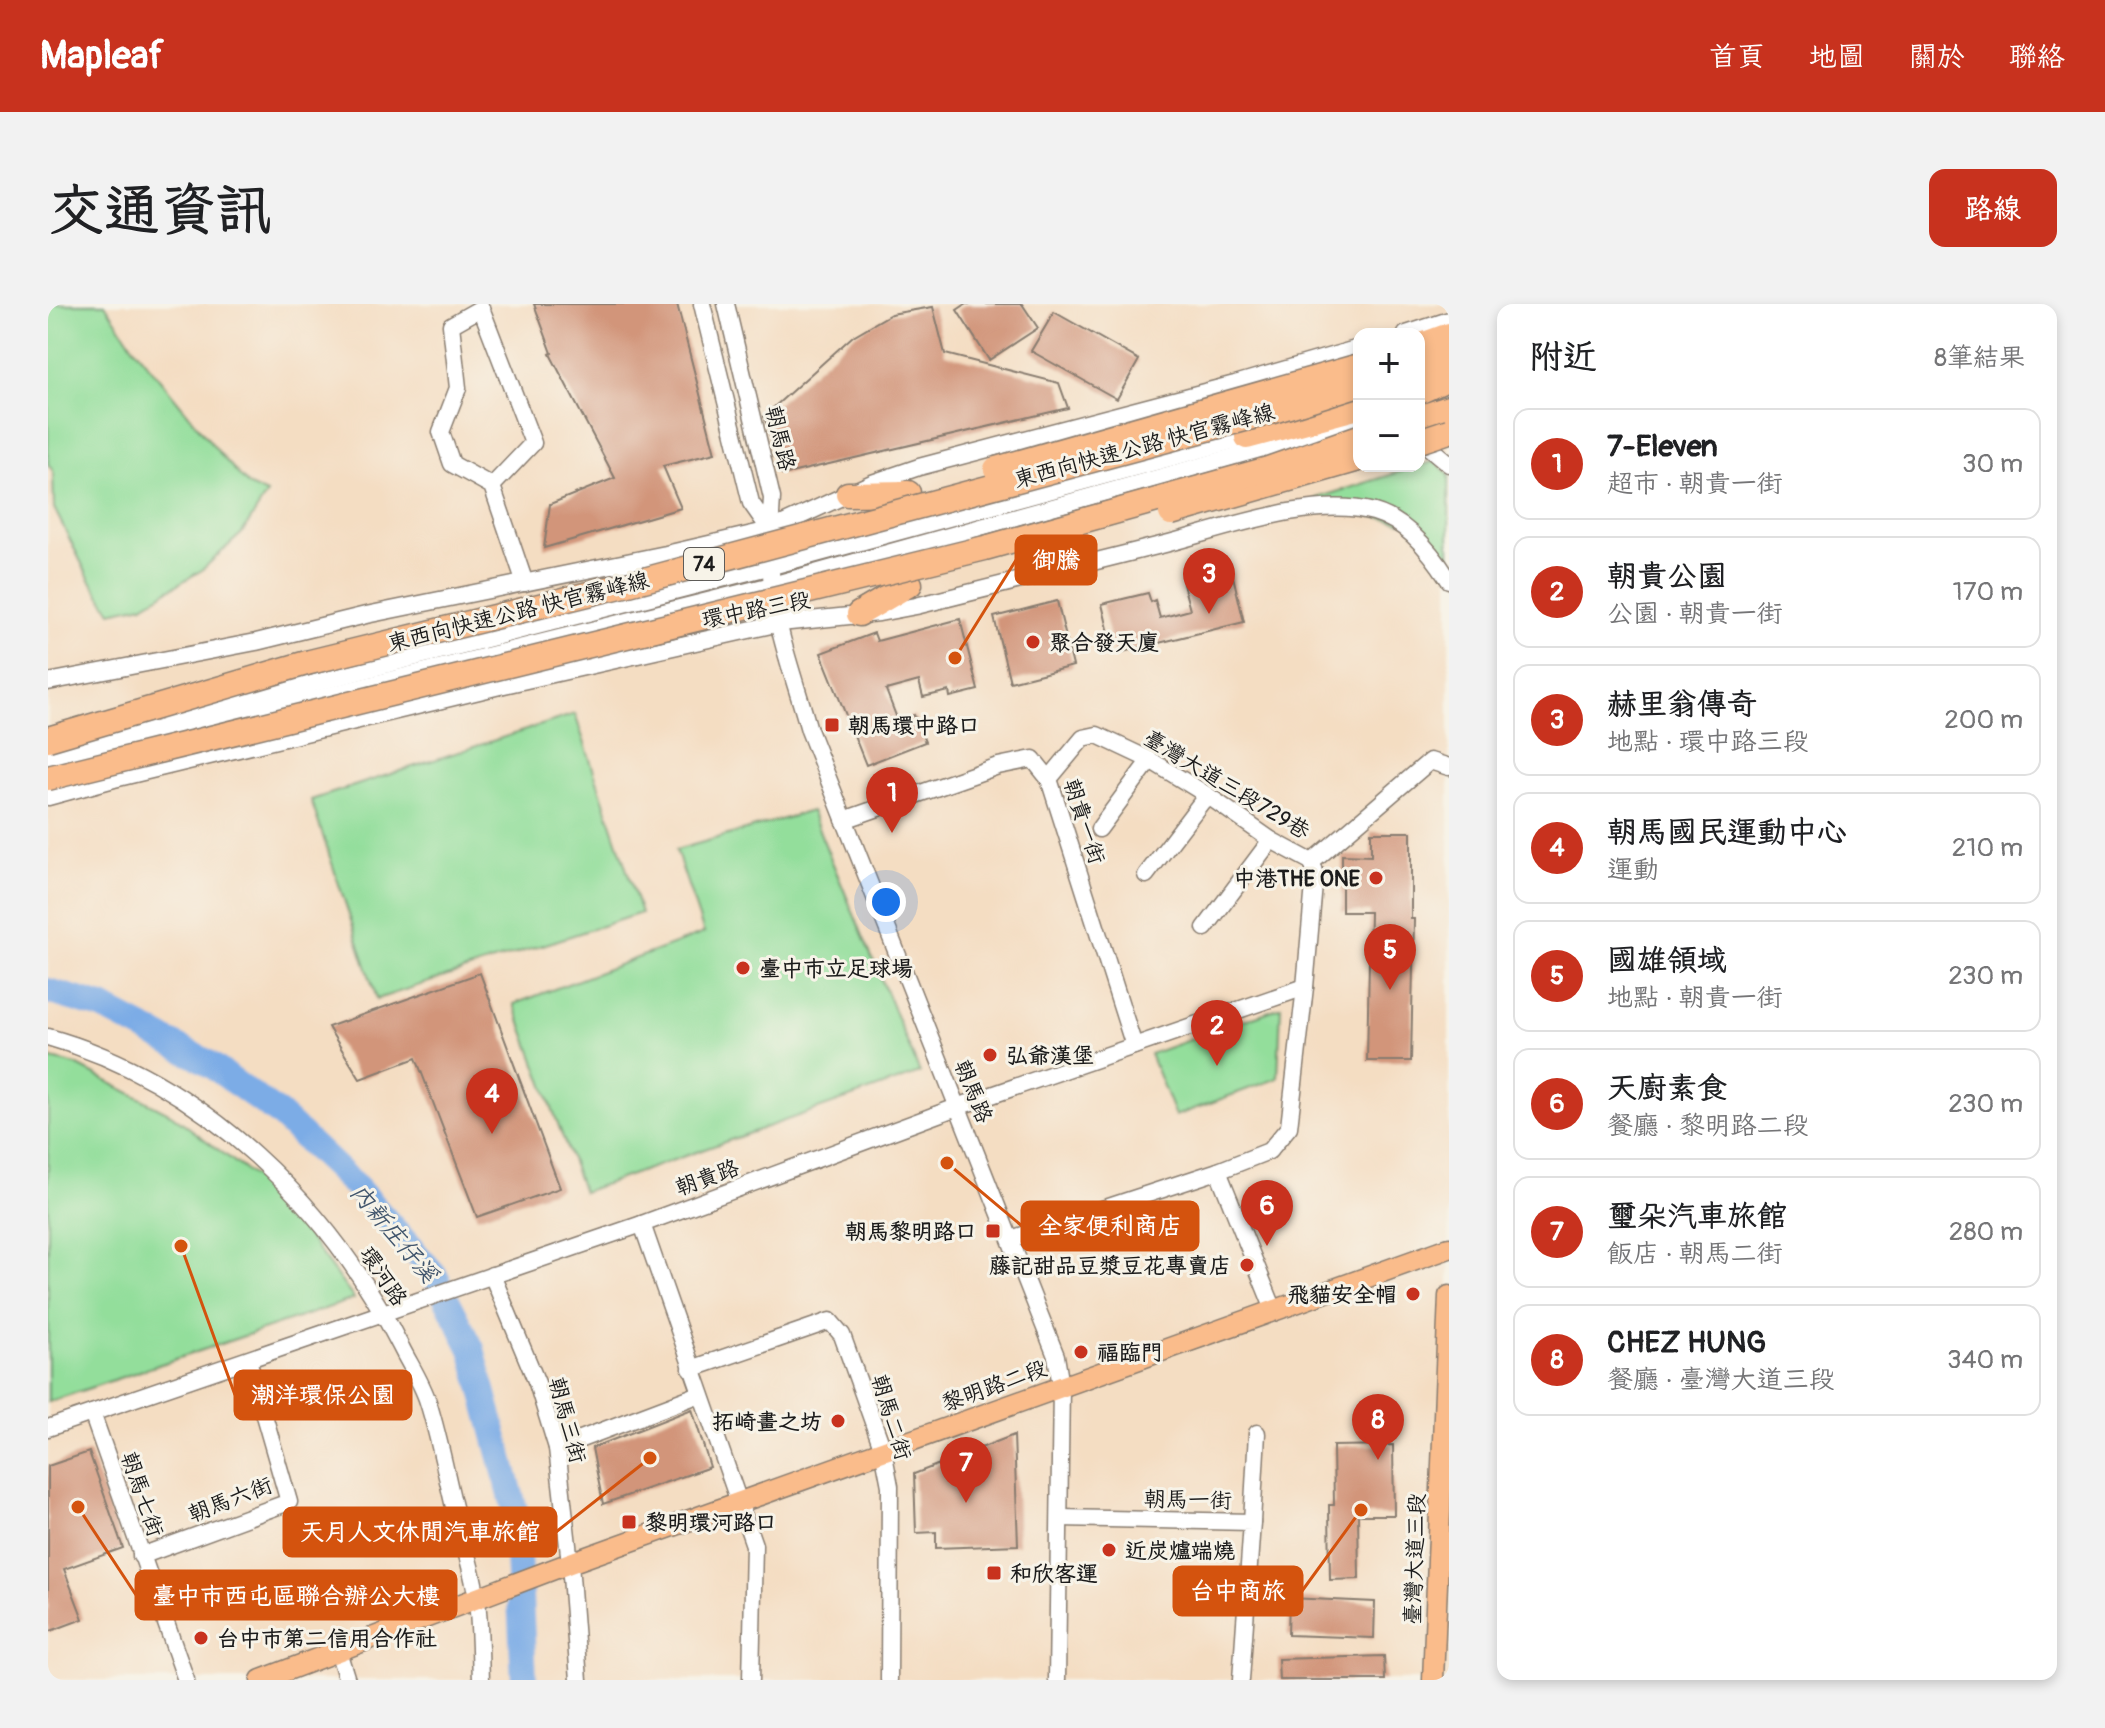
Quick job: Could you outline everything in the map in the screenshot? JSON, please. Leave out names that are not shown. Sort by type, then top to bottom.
[{"type":"highway","points":[[1425,344],[1449,335]]},
{"type":"highway","points":[[1425,364],[1449,357]]},
{"type":"highway","points":[[848,494],[908,493],[1353,368]]},
{"type":"highway","points":[[1425,389],[1449,378]]},
{"type":"highway","name":"東西向快速公路 快官霧峰線","points":[[48,739],[101,726],[310,662],[629,584],[1260,415],[1353,386]]},
{"type":"highway","points":[[1425,416],[1449,408]]},
{"type":"highway","points":[[1249,445],[1353,409]]},
{"type":"highway","points":[[1425,438],[1449,431]]},
{"type":"highway","name":"74","points":[[48,778],[985,548],[1268,469],[1353,439]]},
{"type":"highway","points":[[859,614],[910,584],[1353,461]]},
{"type":"highway","points":[[48,731],[101,726]]},
{"type":"highway","points":[[48,790],[78,780],[99,765]]},
{"type":"main road","name":"黎明路二段","points":[[482,1597],[737,1502],[1449,1248]]},
{"type":"main road","name":"臺灣大道三段","points":[[1433,1680],[1449,1296]]},
{"type":"main road","points":[[261,1680],[482,1597]]},
{"type":"street","name":"朝馬路","points":[[702,304],[751,503],[770,530]]},
{"type":"street","name":"朝馬路","points":[[726,304],[772,498],[772,585],[809,730],[1056,1356],[1061,1386],[1057,1680]]},
{"type":"street","points":[[492,486],[533,443],[481,308],[451,325],[458,388],[441,432],[452,464],[492,486],[525,583]]},
{"type":"street","points":[[1424,328],[1449,320]]},
{"type":"street","points":[[48,682],[256,642],[366,615],[770,530],[848,494],[919,467],[1353,350]]},
{"type":"street","points":[[1235,384],[1265,517]]},
{"type":"street","name":"環中路三段","points":[[48,751],[1249,445],[1353,423]]},
{"type":"street","name":"環中路三段","points":[[48,765],[772,585],[1249,445]]},
{"type":"street","points":[[1425,445],[1449,464]]},
{"type":"street","name":"環中路三段","points":[[48,797],[489,689],[780,623],[916,606],[1265,517],[1339,507],[1378,512],[1408,532],[1435,558],[1449,580]]},
{"type":"street","name":"臺灣大道三段729巷","points":[[1049,779],[1083,738],[1097,735],[1150,760],[1271,840],[1312,862],[1430,761],[1449,767]]},
{"type":"street","name":"朝貴一街","points":[[844,820],[998,766],[1033,759],[1049,779],[1134,1046]]},
{"type":"street","points":[[1099,829],[1150,760]]},
{"type":"street","points":[[1146,875],[1207,795]]},
{"type":"street","points":[[1205,928],[1271,840]]},
{"type":"street","points":[[1011,1239],[1218,1171],[1269,1151],[1289,1127],[1315,873],[1312,862]]},
{"type":"street","points":[[957,1107],[1305,987]]},
{"type":"street","name":"環河路","points":[[48,1037],[103,1054],[161,1083],[239,1141],[290,1189],[359,1275],[384,1313],[427,1400],[482,1597],[481,1680]]},
{"type":"street","name":"朝貴路","points":[[384,1313],[642,1224],[957,1107]]},
{"type":"street","points":[[1218,1171],[1274,1310]]},
{"type":"street","points":[[642,1224],[754,1545],[751,1680]]},
{"type":"street","name":"朝馬三街","points":[[492,1275],[537,1383],[557,1448],[563,1566],[579,1680]]},
{"type":"street","points":[[48,1428],[384,1313]]},
{"type":"street","name":"朝馬二街","points":[[691,1369],[830,1321],[842,1335],[883,1450],[890,1486],[889,1680]]},
{"type":"street","name":"朝馬六街","points":[[141,1556],[289,1502],[248,1360]]},
{"type":"street","points":[[557,1448],[700,1394]]},
{"type":"street","name":"朝馬七街","points":[[92,1413],[186,1680]]},
{"type":"street","points":[[1252,1522],[1257,1433]]},
{"type":"street","name":"朝馬一街","points":[[1060,1518],[1252,1522],[1241,1680]]},
{"type":"street","points":[[338,1651],[347,1680]]},
{"type":"green space","points":[[48,304],[105,304],[132,345],[221,455],[249,486],[267,494],[242,533],[202,570],[143,605],[111,612],[89,578],[54,508],[53,471],[48,464]]},
{"type":"green space","points":[[1435,461],[1449,475],[1449,562],[1409,523],[1313,505],[1317,498],[1400,472],[1425,472],[1425,464]]},
{"type":"green space","points":[[575,714],[641,913],[377,999],[311,800]]},
{"type":"green space","name":"臺中市立足球場","points":[[811,811],[920,1073],[583,1192],[514,1004],[704,933],[676,850]]},
{"type":"green space","points":[[1281,1007],[1278,1078],[1175,1116],[1150,1054]]},
{"type":"green space","points":[[48,1058],[76,1065],[171,1114],[276,1193],[354,1299],[48,1402]]},
{"type":"building","points":[[534,304],[677,304],[715,453],[663,466],[681,508],[544,548],[550,504],[615,478],[550,354]]},
{"type":"building","points":[[966,304],[1022,304],[1038,328],[989,360],[957,310]]},
{"type":"building","points":[[933,307],[945,354],[1059,383],[1068,408],[782,475],[764,416],[853,336],[891,314]]},
{"type":"building","points":[[1054,312],[1139,360],[1117,399],[1031,351]]},
{"type":"building","points":[[1232,572],[1244,622],[1114,654],[1102,604],[1148,593],[1151,602],[1155,600],[1160,618],[1190,610],[1183,584]]},
{"type":"building","name":"聚合發天廈","points":[[1057,601],[1073,666],[1010,682],[994,617]]},
{"type":"building","points":[[960,619],[978,690],[950,697],[949,691],[923,697],[919,681],[886,690],[898,721],[914,715],[925,742],[866,765],[821,653],[874,633],[877,641]]},
{"type":"building","points":[[1371,832],[1411,832],[1411,919],[1414,919],[1411,1061],[1367,1061],[1370,912],[1342,912],[1342,855],[1371,856]]},
{"type":"building","points":[[480,973],[560,1188],[477,1217],[416,1058],[360,1079],[328,1027]]},
{"type":"building","points":[[692,1409],[710,1467],[603,1504],[592,1448]]},
{"type":"building","points":[[1014,1435],[1018,1545],[936,1548],[936,1532],[916,1533],[914,1474]]},
{"type":"building","points":[[1393,1445],[1394,1515],[1358,1515],[1359,1579],[1330,1580],[1329,1505],[1334,1505],[1333,1446]]},
{"type":"building","points":[[89,1452],[123,1548],[64,1569],[83,1619],[48,1632],[48,1466]]},
{"type":"building","points":[[1289,1598],[1375,1602],[1374,1638],[1288,1635]]},
{"type":"building","points":[[1384,1656],[1385,1680],[1279,1680],[1278,1659]]},
{"type":"waterway","name":"內新庄仔溪","points":[[48,991],[102,1007],[207,1062],[280,1115],[358,1189],[434,1274],[472,1349],[516,1514],[524,1680]]},
{"type":"place","name":"赫里翁傳奇","points":[[1209,614]]},
{"type":"place","name":"聚合發天廈","points":[[1033,642]]},
{"type":"place","name":"御騰","points":[[955,658]]},
{"type":"place","name":"朝馬環中路口","points":[[832,725]]},
{"type":"place","name":"7-Eleven","points":[[892,833]]},
{"type":"place","name":"中港THE ONE","points":[[1376,878]]},
{"type":"place","name":"臺中市立足球場","points":[[743,968]]},
{"type":"place","name":"國雄領域","points":[[1390,990]]},
{"type":"place","name":"弘爺漢堡","points":[[990,1055]]},
{"type":"place","name":"朝貴公園","points":[[1217,1066]]},
{"type":"place","name":"朝馬國民運動中心","points":[[492,1134]]},
{"type":"place","name":"全家便利商店","points":[[947,1163]]},
{"type":"place","name":"朝馬黎明路口","points":[[993,1231]]},
{"type":"place","name":"潮洋環保公園","points":[[181,1246]]},
{"type":"place","name":"天廚素食","points":[[1267,1246]]},
{"type":"place","name":"藤記甜品豆漿豆花專賣店","points":[[1247,1265]]},
{"type":"place","name":"飛貓安全帽","points":[[1413,1294]]},
{"type":"place","name":"福臨門","points":[[1081,1352]]},
{"type":"place","name":"拓崎畫之坊","points":[[838,1421]]},
{"type":"place","name":"天月人文休閒汽車旅館","points":[[650,1458]]},
{"type":"place","name":"CHEZ HUNG","points":[[1378,1460]]},
{"type":"place","name":"璽朵汽車旅館","points":[[966,1503]]},
{"type":"place","name":"臺中市西屯區聯合辦公大樓","points":[[78,1507]]},
{"type":"place","name":"台中商旅","points":[[1361,1510]]},
{"type":"place","name":"黎明環河路口","points":[[629,1522]]},
{"type":"place","name":"近炭爐端燒","points":[[1109,1550]]},
{"type":"place","name":"和欣客運","points":[[994,1573]]},
{"type":"place","name":"台中市第二信用合作社","points":[[201,1638]]}]
